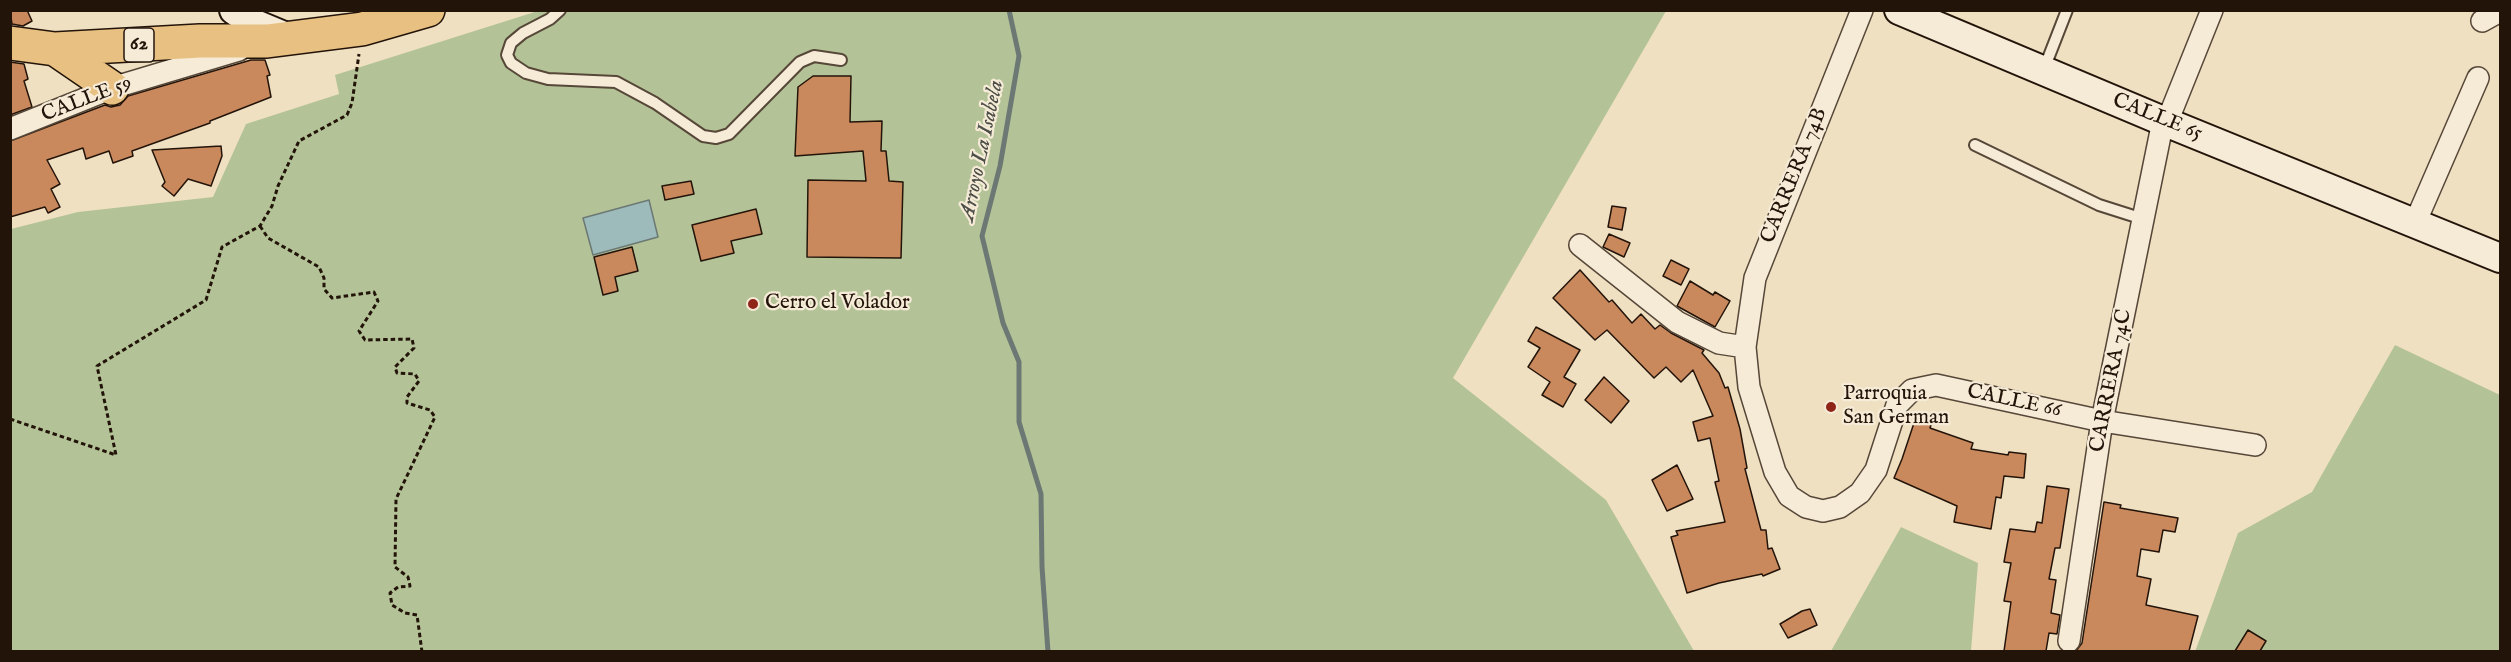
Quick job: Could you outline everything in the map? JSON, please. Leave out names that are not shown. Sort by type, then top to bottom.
[{"type":"highway","name":"62","points":[[10,43],[55,49],[200,41],[279,40],[362,29],[413,12]]},
{"type":"highway","points":[[55,49],[112,87]]},
{"type":"main road","points":[[234,10],[279,40]]},
{"type":"main road","name":"CALLE 65","points":[[1899,10],[2165,122],[2500,258]]},
{"type":"street","name":"CARRERA 74B","points":[[1806,507],[1789,496],[1775,472],[1749,387],[1745,347],[1755,278],[1862,10]]},
{"type":"street","name":"CARRERA 74C","points":[[2069,641],[2102,421],[2143,219],[2165,122],[2212,10]]},
{"type":"street","name":"CALLE 59","points":[[10,129],[112,87],[279,40]]},
{"type":"street","points":[[2415,223],[2478,78]]},
{"type":"street","points":[[1580,244],[1677,322],[1719,343],[1745,347]]},
{"type":"street","name":"CALLE 66","points":[[1806,507],[1823,511],[1840,507],[1860,493],[1876,470],[1897,405],[1911,390],[1936,385],[2102,421],[2255,445]]},
{"type":"lane","points":[[560,10],[550,19],[523,33],[511,43],[507,56],[511,63],[526,73],[548,79],[616,82],[655,102],[703,136],[716,138],[729,135],[800,62],[814,56],[841,60]]},
{"type":"lane","points":[[2043,71],[2067,10]]},
{"type":"lane","points":[[1975,145],[2099,205],[2143,219]]},
{"type":"path","points":[[10,419],[116,455],[97,366],[206,300],[222,246],[260,226],[272,206],[278,186],[299,141],[347,115],[352,103],[362,29]]},
{"type":"path","points":[[260,226],[268,238],[319,267],[324,278],[324,289],[332,298],[374,292],[378,302],[358,331],[365,340],[412,339],[414,348],[395,367],[397,374],[415,374],[418,381],[407,397],[407,403],[430,410],[435,417],[396,499],[395,567],[408,578],[410,586],[398,587],[390,593],[392,605],[405,613],[417,615],[422,651]]},
{"type":"green space","name":"Cerro el Volador","points":[[541,10],[1666,11],[1453,378],[1606,500],[1694,651],[11,652],[11,229],[78,212],[213,197],[246,124],[339,94],[335,75]]},
{"type":"green space","points":[[2395,345],[2500,395],[2500,651],[2195,652],[2238,533],[2312,492]]},
{"type":"green space","points":[[1901,527],[1978,563],[1971,651],[1831,651]]},
{"type":"water","points":[[649,200],[658,237],[593,255],[583,218]]},
{"type":"building","points":[[10,10],[27,10],[32,21],[23,26],[12,24]]},
{"type":"building","points":[[251,60],[265,60],[270,75],[267,76],[271,97],[210,121],[210,123],[132,151],[133,156],[113,163],[109,151],[86,159],[83,148],[47,160],[60,184],[51,189],[60,207],[48,213],[45,207],[10,217],[10,141],[105,105],[111,107],[120,105],[128,96]]},
{"type":"building","points":[[10,62],[24,64],[28,79],[24,81],[32,107],[10,115]]},
{"type":"building","points":[[813,76],[851,76],[850,122],[882,121],[881,151],[886,151],[889,181],[903,182],[901,258],[807,257],[808,180],[866,181],[863,151],[795,156],[798,87]]},
{"type":"building","points":[[221,146],[222,156],[211,186],[188,179],[174,196],[162,186],[165,182],[152,150]]},
{"type":"building","points":[[691,181],[694,194],[665,200],[662,186]]},
{"type":"building","points":[[1612,206],[1626,208],[1622,230],[1608,227]]},
{"type":"building","points":[[756,209],[762,234],[731,241],[734,253],[701,261],[692,225]]},
{"type":"building","points":[[1609,234],[1630,243],[1624,257],[1603,247]]},
{"type":"building","points":[[632,247],[638,271],[615,277],[618,291],[603,295],[594,257]]},
{"type":"building","points":[[1671,260],[1689,269],[1681,285],[1663,276]]},
{"type":"building","points":[[1580,270],[1609,302],[1612,300],[1632,323],[1641,314],[1655,329],[1660,325],[1704,350],[1702,353],[1719,373],[1725,388],[1728,387],[1740,429],[1747,468],[1745,469],[1761,530],[1766,530],[1768,549],[1772,548],[1780,569],[1763,576],[1762,574],[1719,583],[1687,593],[1671,537],[1678,535],[1676,531],[1725,522],[1715,482],[1719,481],[1710,438],[1698,441],[1693,422],[1713,416],[1693,370],[1681,382],[1666,367],[1654,378],[1607,330],[1595,340],[1553,298]]},
{"type":"building","points":[[1690,281],[1713,295],[1715,292],[1730,301],[1715,327],[1677,306]]},
{"type":"building","points":[[1536,327],[1580,350],[1564,377],[1576,384],[1563,407],[1542,395],[1550,382],[1528,367],[1540,348],[1528,341]]},
{"type":"building","points":[[1604,377],[1629,401],[1611,423],[1585,400]]},
{"type":"building","points":[[1916,417],[1932,422],[1930,428],[1973,443],[1971,449],[2008,455],[2009,452],[2026,454],[2024,478],[2004,476],[2001,498],[1996,497],[1991,529],[1954,522],[1957,506],[1894,478]]},
{"type":"building","points":[[1677,465],[1693,499],[1667,511],[1652,480]]},
{"type":"building","points":[[2047,486],[2069,489],[2060,548],[2055,548],[2049,579],[2056,580],[2051,613],[2060,615],[2057,634],[2049,633],[2046,651],[2004,651],[2011,602],[2004,601],[2011,563],[2004,562],[2010,529],[2035,532],[2037,522],[2042,523]]},
{"type":"building","points":[[2104,502],[2121,505],[2120,508],[2178,518],[2175,532],[2163,530],[2159,552],[2141,549],[2137,576],[2151,579],[2146,605],[2198,616],[2189,651],[2076,651],[2082,643]]},
{"type":"building","points":[[1810,609],[1817,625],[1788,638],[1780,624]]},
{"type":"building","points":[[2248,630],[2266,641],[2260,651],[2235,651]]},
{"type":"waterway","name":"Arroyo La Isabela","points":[[1009,10],[1019,56],[1000,166],[982,236],[1003,323],[1019,362],[1019,422],[1041,494],[1042,567],[1048,652]]},
{"type":"place","name":"Cerro el Volador","points":[[753,304]]},
{"type":"place","name":"Parroquia San German","points":[[1831,407]]}]
